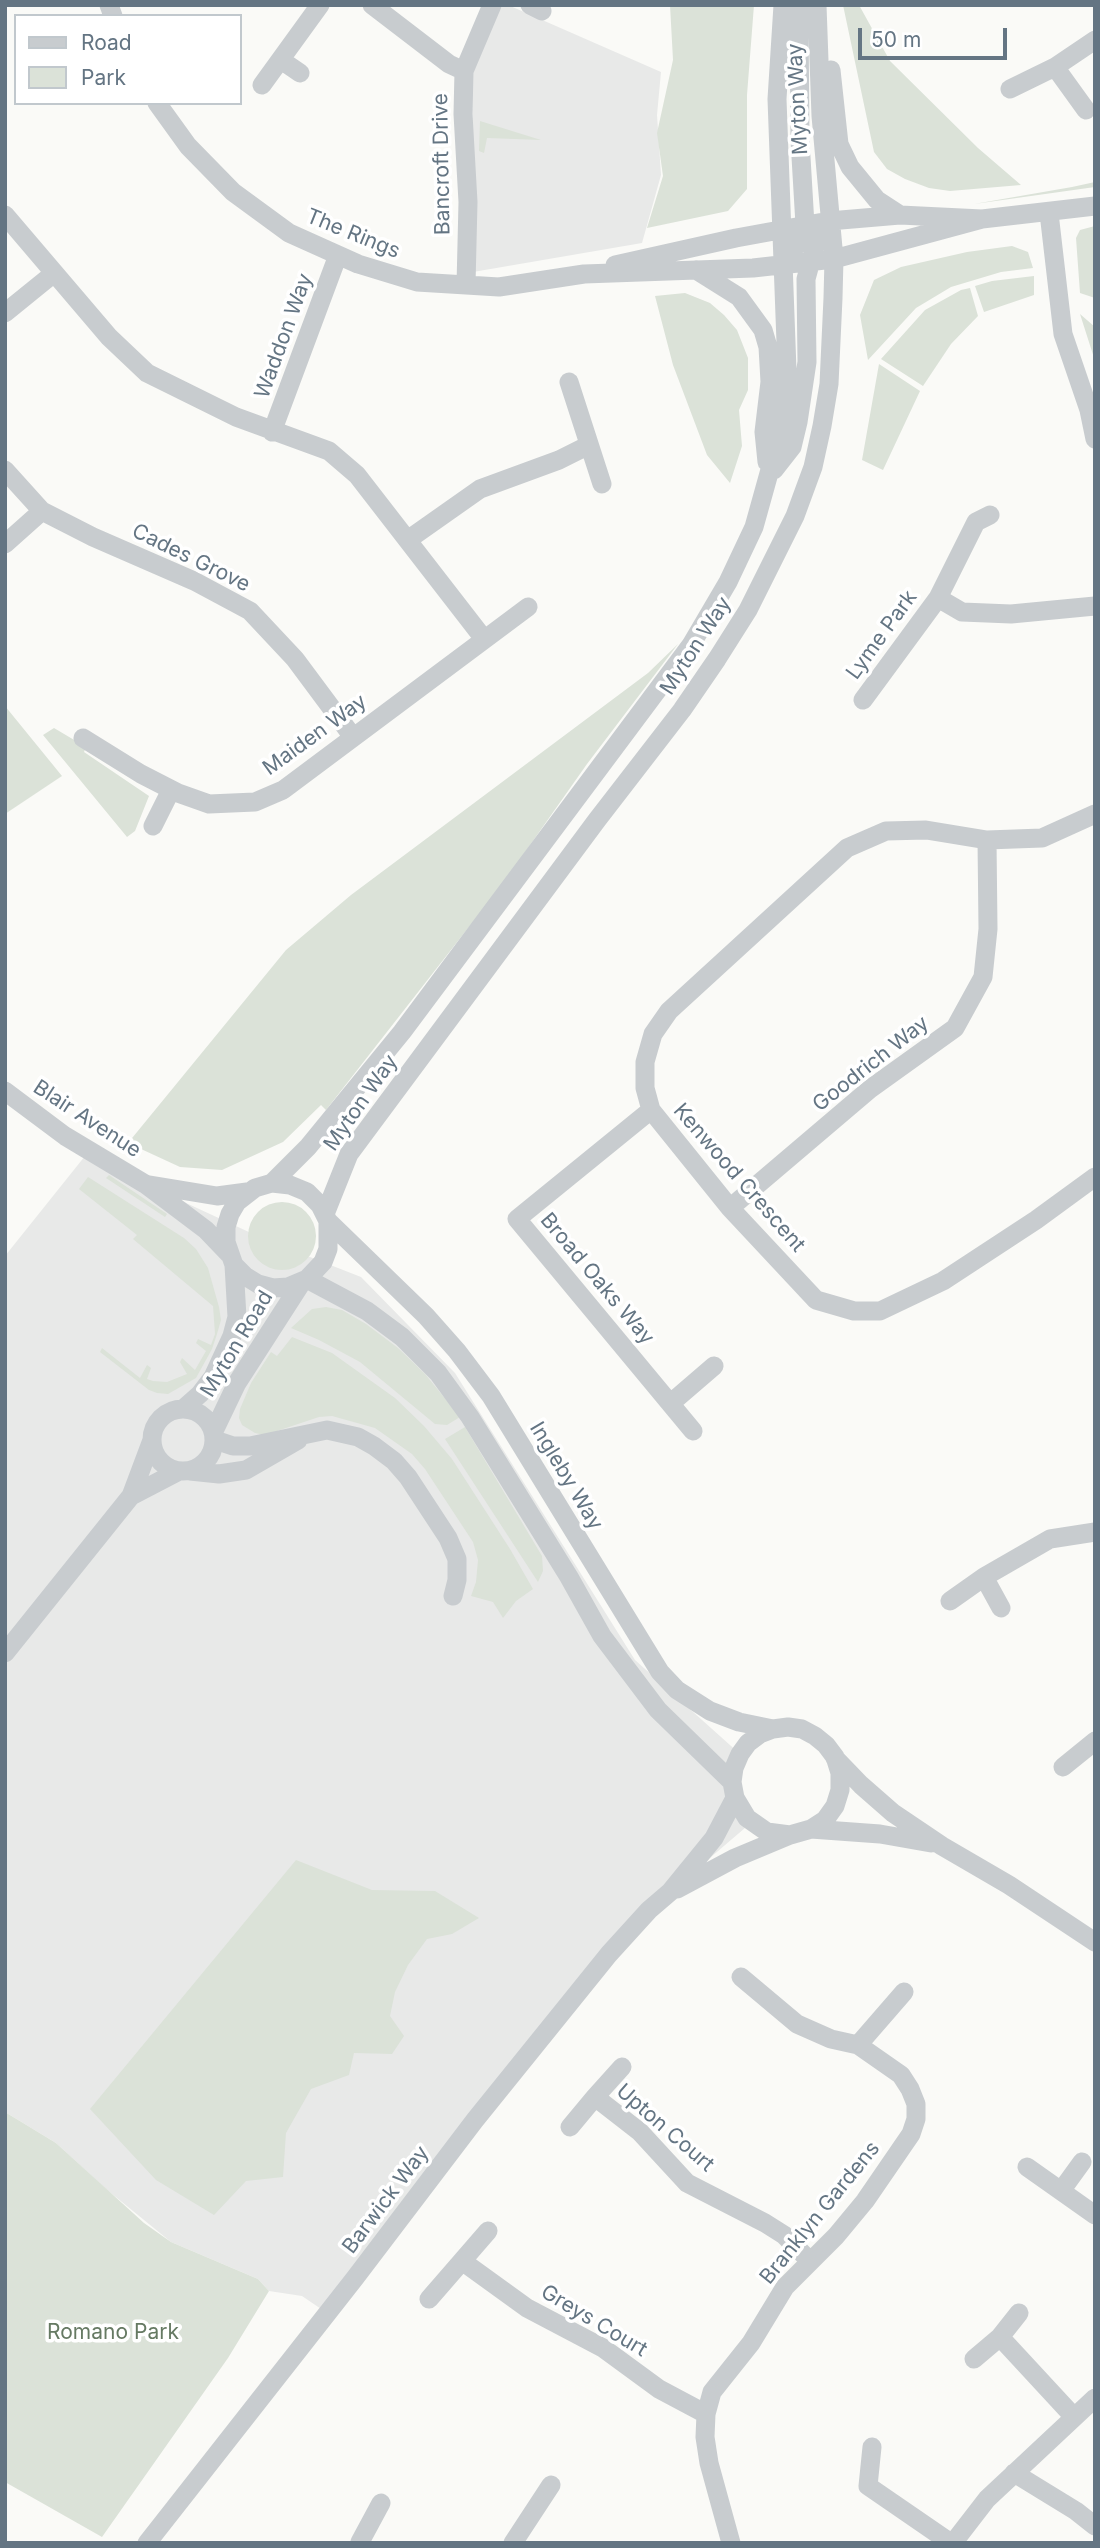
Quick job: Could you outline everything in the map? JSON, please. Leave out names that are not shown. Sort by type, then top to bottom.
[{"type":"street","points":[[262,85],[320,5]]},
{"type":"street","points":[[372,5],[449,64],[464,71]]},
{"type":"street","name":"Bancroft Drive","points":[[466,285],[468,202],[463,114],[464,71],[492,5]]},
{"type":"street","name":"Myton Way","points":[[327,1217],[349,1154],[682,710],[754,599],[794,516],[815,457],[829,384],[805,242],[780,200],[777,99],[783,5]]},
{"type":"street","points":[[769,477],[792,447],[807,362],[800,140],[799,16],[802,5]]},
{"type":"street","name":"Myton Way","points":[[805,242],[829,221],[821,116],[817,5]]},
{"type":"street","points":[[818,33],[830,68],[839,144],[865,189],[901,215]]},
{"type":"street","points":[[1010,89],[1055,67],[1095,40]]},
{"type":"street","points":[[281,60],[300,74]]},
{"type":"street","points":[[1055,67],[1086,110]]},
{"type":"street","name":"The Rings","points":[[158,105],[188,146],[233,192],[289,233],[358,264],[417,282],[499,288],[584,274],[655,255],[736,238],[876,247],[982,219]]},
{"type":"street","points":[[829,221],[901,215],[982,219],[1095,206]]},
{"type":"street","points":[[1049,213],[1063,334],[1089,410],[1095,439]]},
{"type":"street","points":[[5,215],[109,337],[147,373],[272,432],[329,451],[357,475],[484,639]]},
{"type":"street","points":[[781,265],[805,242]]},
{"type":"street","name":"Waddon Way","points":[[272,432],[338,255]]},
{"type":"street","name":"Myton Way","points":[[272,1183],[308,1147],[401,1032],[691,645],[727,582],[754,527],[782,418],[787,370],[781,265]]},
{"type":"street","name":"The Rings","points":[[584,274],[781,265]]},
{"type":"street","points":[[695,269],[739,297],[763,330],[768,347],[770,382],[764,432],[769,477]]},
{"type":"street","points":[[5,313],[53,274]]},
{"type":"street","points":[[569,382],[602,484]]},
{"type":"street","points":[[409,539],[480,489],[559,460],[589,445]]},
{"type":"street","name":"Cades Grove","points":[[5,470],[42,511],[93,537],[194,581],[250,611],[295,659],[353,737]]},
{"type":"street","points":[[5,544],[42,511]]},
{"type":"street","name":"Lyme Park","points":[[863,700],[938,598],[976,522],[990,515]]},
{"type":"street","name":"Lyme Park","points":[[938,598],[962,612],[1011,614],[1095,606]]},
{"type":"street","name":"Maiden Way","points":[[83,737],[141,774],[172,790],[209,804],[255,802],[283,790],[528,607]]},
{"type":"street","points":[[153,826],[172,790]]},
{"type":"street","name":"Kenwood Crescent","points":[[1095,814],[1042,838],[987,840],[926,830],[886,831],[846,848],[669,1011],[653,1034],[645,1062],[645,1088],[651,1110],[730,1209],[816,1300],[855,1311],[880,1311],[943,1281],[1036,1220],[1095,1177]]},
{"type":"street","name":"Goodrich Way","points":[[730,1209],[870,1089],[955,1028],[983,977],[988,929],[987,840]]},
{"type":"street","name":"Blair Avenue","points":[[5,1091],[65,1136],[145,1184],[206,1230],[232,1259]]},
{"type":"street","name":"Broad Oaks Way","points":[[651,1110],[517,1219],[693,1431]]},
{"type":"street","points":[[272,1183],[290,1185],[307,1192],[327,1217],[328,1249],[323,1262],[305,1280],[288,1287],[273,1288],[258,1284],[245,1276],[232,1259],[226,1242],[226,1227],[230,1214],[247,1192],[272,1183]]},
{"type":"street","name":"Blair Avenue","points":[[145,1184],[217,1196],[247,1192]]},
{"type":"street","name":"Ingleby Way","points":[[327,1217],[426,1316],[491,1396],[660,1672],[677,1690],[710,1711],[739,1722],[773,1729]]},
{"type":"street","name":"Myton Road","points":[[183,1409],[201,1394],[213,1377],[232,1336],[237,1317],[232,1259]]},
{"type":"street","points":[[305,1280],[368,1311],[402,1338],[438,1373],[470,1417],[569,1577],[602,1636],[658,1710],[734,1790],[747,1818],[756,1826],[778,1835],[790,1835],[811,1829],[825,1820],[835,1806],[840,1790],[840,1773],[835,1757]]},
{"type":"street","name":"Myton Road","points":[[214,1435],[237,1383],[305,1280]]},
{"type":"street","points":[[671,1403],[715,1366]]},
{"type":"street","points":[[5,1653],[131,1496],[159,1420],[174,1410],[183,1409],[195,1411],[205,1417],[214,1435],[213,1450],[208,1460],[200,1467],[185,1471],[131,1496]]},
{"type":"street","points":[[214,1435],[233,1446],[250,1446],[327,1430],[358,1437],[394,1461],[408,1477],[448,1538],[457,1559],[457,1580],[453,1596]]},
{"type":"street","points":[[152,1440],[160,1461],[169,1468],[219,1474],[246,1470],[308,1434]]},
{"type":"street","points":[[950,1601],[984,1577],[1050,1539],[1095,1532]]},
{"type":"street","points":[[984,1577],[1001,1608]]},
{"type":"street","points":[[734,1790],[734,1768],[744,1749],[760,1734],[788,1727],[809,1732],[826,1745],[861,1785],[893,1813],[1095,1942]]},
{"type":"street","points":[[1063,1768],[1093,1747]]},
{"type":"street","name":"Barwick Way","points":[[146,2543],[355,2278],[475,2120],[608,1954],[670,1892],[714,1838],[734,1790]]},
{"type":"street","points":[[811,1829],[880,1833],[942,1846]]},
{"type":"street","name":"Barwick Way","points":[[670,1892],[735,1858],[790,1835]]},
{"type":"street","name":"Branklyn Gardens","points":[[731,2543],[709,2463],[705,2437],[706,2414],[712,2392],[751,2343],[786,2287],[836,2236],[865,2201],[901,2149],[916,2119],[916,2104],[901,2075],[858,2045],[831,2039],[797,2024],[741,1977]]},
{"type":"street","points":[[858,2045],[904,1992]]},
{"type":"street","name":"Upton Court","points":[[570,2127],[622,2067]]},
{"type":"street","name":"Upton Court","points":[[595,2097],[640,2132],[687,2183],[765,2222],[784,2235],[810,2261]]},
{"type":"street","points":[[1061,2191],[1082,2162]]},
{"type":"street","points":[[1027,2166],[1095,2215]]},
{"type":"street","points":[[429,2300],[488,2231]]},
{"type":"street","name":"Greys Court","points":[[462,2261],[527,2308],[603,2348],[659,2389],[706,2414]]},
{"type":"street","points":[[974,2359],[1000,2337],[1019,2313]]},
{"type":"street","points":[[1000,2337],[1074,2417]]},
{"type":"street","points":[[872,2447],[868,2486],[952,2543],[987,2499],[1095,2398]]},
{"type":"street","points":[[1014,2473],[1076,2511],[1095,2526]]},
{"type":"street","points":[[517,2542],[551,2485]]},
{"type":"street","points":[[360,2542],[382,2503]]},
{"type":"shaded area","points":[[501,5],[508,5],[661,72],[657,115],[661,175],[642,243],[473,272],[472,68]]},
{"type":"shaded area","points":[[89,1151],[145,1184],[264,1239],[361,1277],[455,1373],[635,1660],[740,1754],[734,1768],[752,1822],[649,1910],[327,2313],[302,2296],[269,2291],[258,2279],[171,2242],[106,2189],[56,2143],[5,2112],[5,1256]]},
{"type":"green space","points":[[670,5],[754,5],[747,95],[747,189],[728,211],[647,228],[663,176],[657,133],[673,60]]},
{"type":"green space","points":[[843,5],[859,5],[890,61],[978,148],[1021,185],[950,191],[929,188],[887,169],[874,152]]},
{"type":"green space","points":[[480,121],[541,140],[487,138],[484,153],[479,151]]},
{"type":"green space","points":[[1095,182],[1095,187],[974,204],[1072,187]]},
{"type":"green space","points":[[1095,226],[1095,298],[1080,293],[1076,238],[1080,230]]},
{"type":"green space","points":[[1012,246],[1028,252],[1033,268],[1001,272],[951,287],[916,308],[868,360],[860,315],[874,280],[901,267],[967,252]]},
{"type":"green space","points":[[1034,276],[1034,295],[984,312],[975,286]]},
{"type":"green space","points":[[970,288],[978,316],[951,344],[923,386],[881,359],[925,310],[961,290]]},
{"type":"green space","points":[[685,293],[710,303],[724,315],[737,330],[748,358],[748,390],[739,410],[742,446],[730,483],[707,455],[673,365],[655,296]]},
{"type":"green space","points":[[1080,314],[1095,327],[1095,361]]},
{"type":"green space","points":[[879,364],[920,391],[883,470],[862,460]]},
{"type":"green space","points":[[678,644],[587,764],[504,882],[326,1110],[321,1105],[283,1142],[222,1170],[180,1167],[128,1143],[286,950],[351,895],[648,673]]},
{"type":"green space","points":[[5,706],[62,776],[5,814]]},
{"type":"green space","points":[[54,728],[86,747],[84,752],[149,796],[135,831],[127,837],[43,735]]},
{"type":"green space","points":[[109,1175],[167,1214],[165,1217],[106,1178]]},
{"type":"green space","points":[[88,1177],[184,1238],[196,1249],[208,1268],[221,1320],[217,1334],[196,1378],[168,1394],[149,1390],[100,1352],[102,1348],[140,1378],[147,1365],[151,1368],[147,1379],[167,1382],[187,1374],[180,1362],[182,1358],[195,1370],[206,1351],[196,1343],[198,1339],[211,1345],[215,1334],[213,1306],[133,1239],[137,1235],[79,1189]]},
{"type":"green space","points":[[282,1202],[295,1204],[306,1212],[314,1223],[314,1249],[306,1260],[295,1268],[282,1270],[269,1268],[258,1260],[250,1249],[248,1236],[250,1223],[258,1212],[269,1204]]},
{"type":"green space","points":[[326,1307],[342,1310],[398,1348],[425,1374],[460,1417],[447,1425],[435,1424],[360,1362],[291,1328],[312,1309]]},
{"type":"green space","points":[[292,1337],[332,1353],[395,1398],[452,1459],[533,1589],[516,1601],[503,1618],[493,1602],[471,1596],[476,1582],[478,1560],[473,1542],[425,1469],[412,1454],[375,1428],[332,1416],[319,1417],[265,1435],[255,1433],[242,1425],[239,1418],[240,1409],[251,1383],[271,1352],[277,1356]]},
{"type":"green space","points":[[465,1427],[542,1556],[543,1571],[538,1582],[445,1439]]},
{"type":"green space","points":[[296,1860],[372,1890],[435,1891],[479,1918],[452,1934],[427,1939],[408,1965],[395,1992],[390,2016],[404,2036],[392,2054],[354,2053],[349,2075],[311,2089],[286,2133],[283,2177],[246,2181],[214,2215],[156,2180],[90,2109]]},
{"type":"green space","name":"Romano Park","points":[[5,2112],[56,2143],[144,2223],[171,2242],[258,2279],[269,2291],[228,2358],[102,2537],[5,2482]]}]
